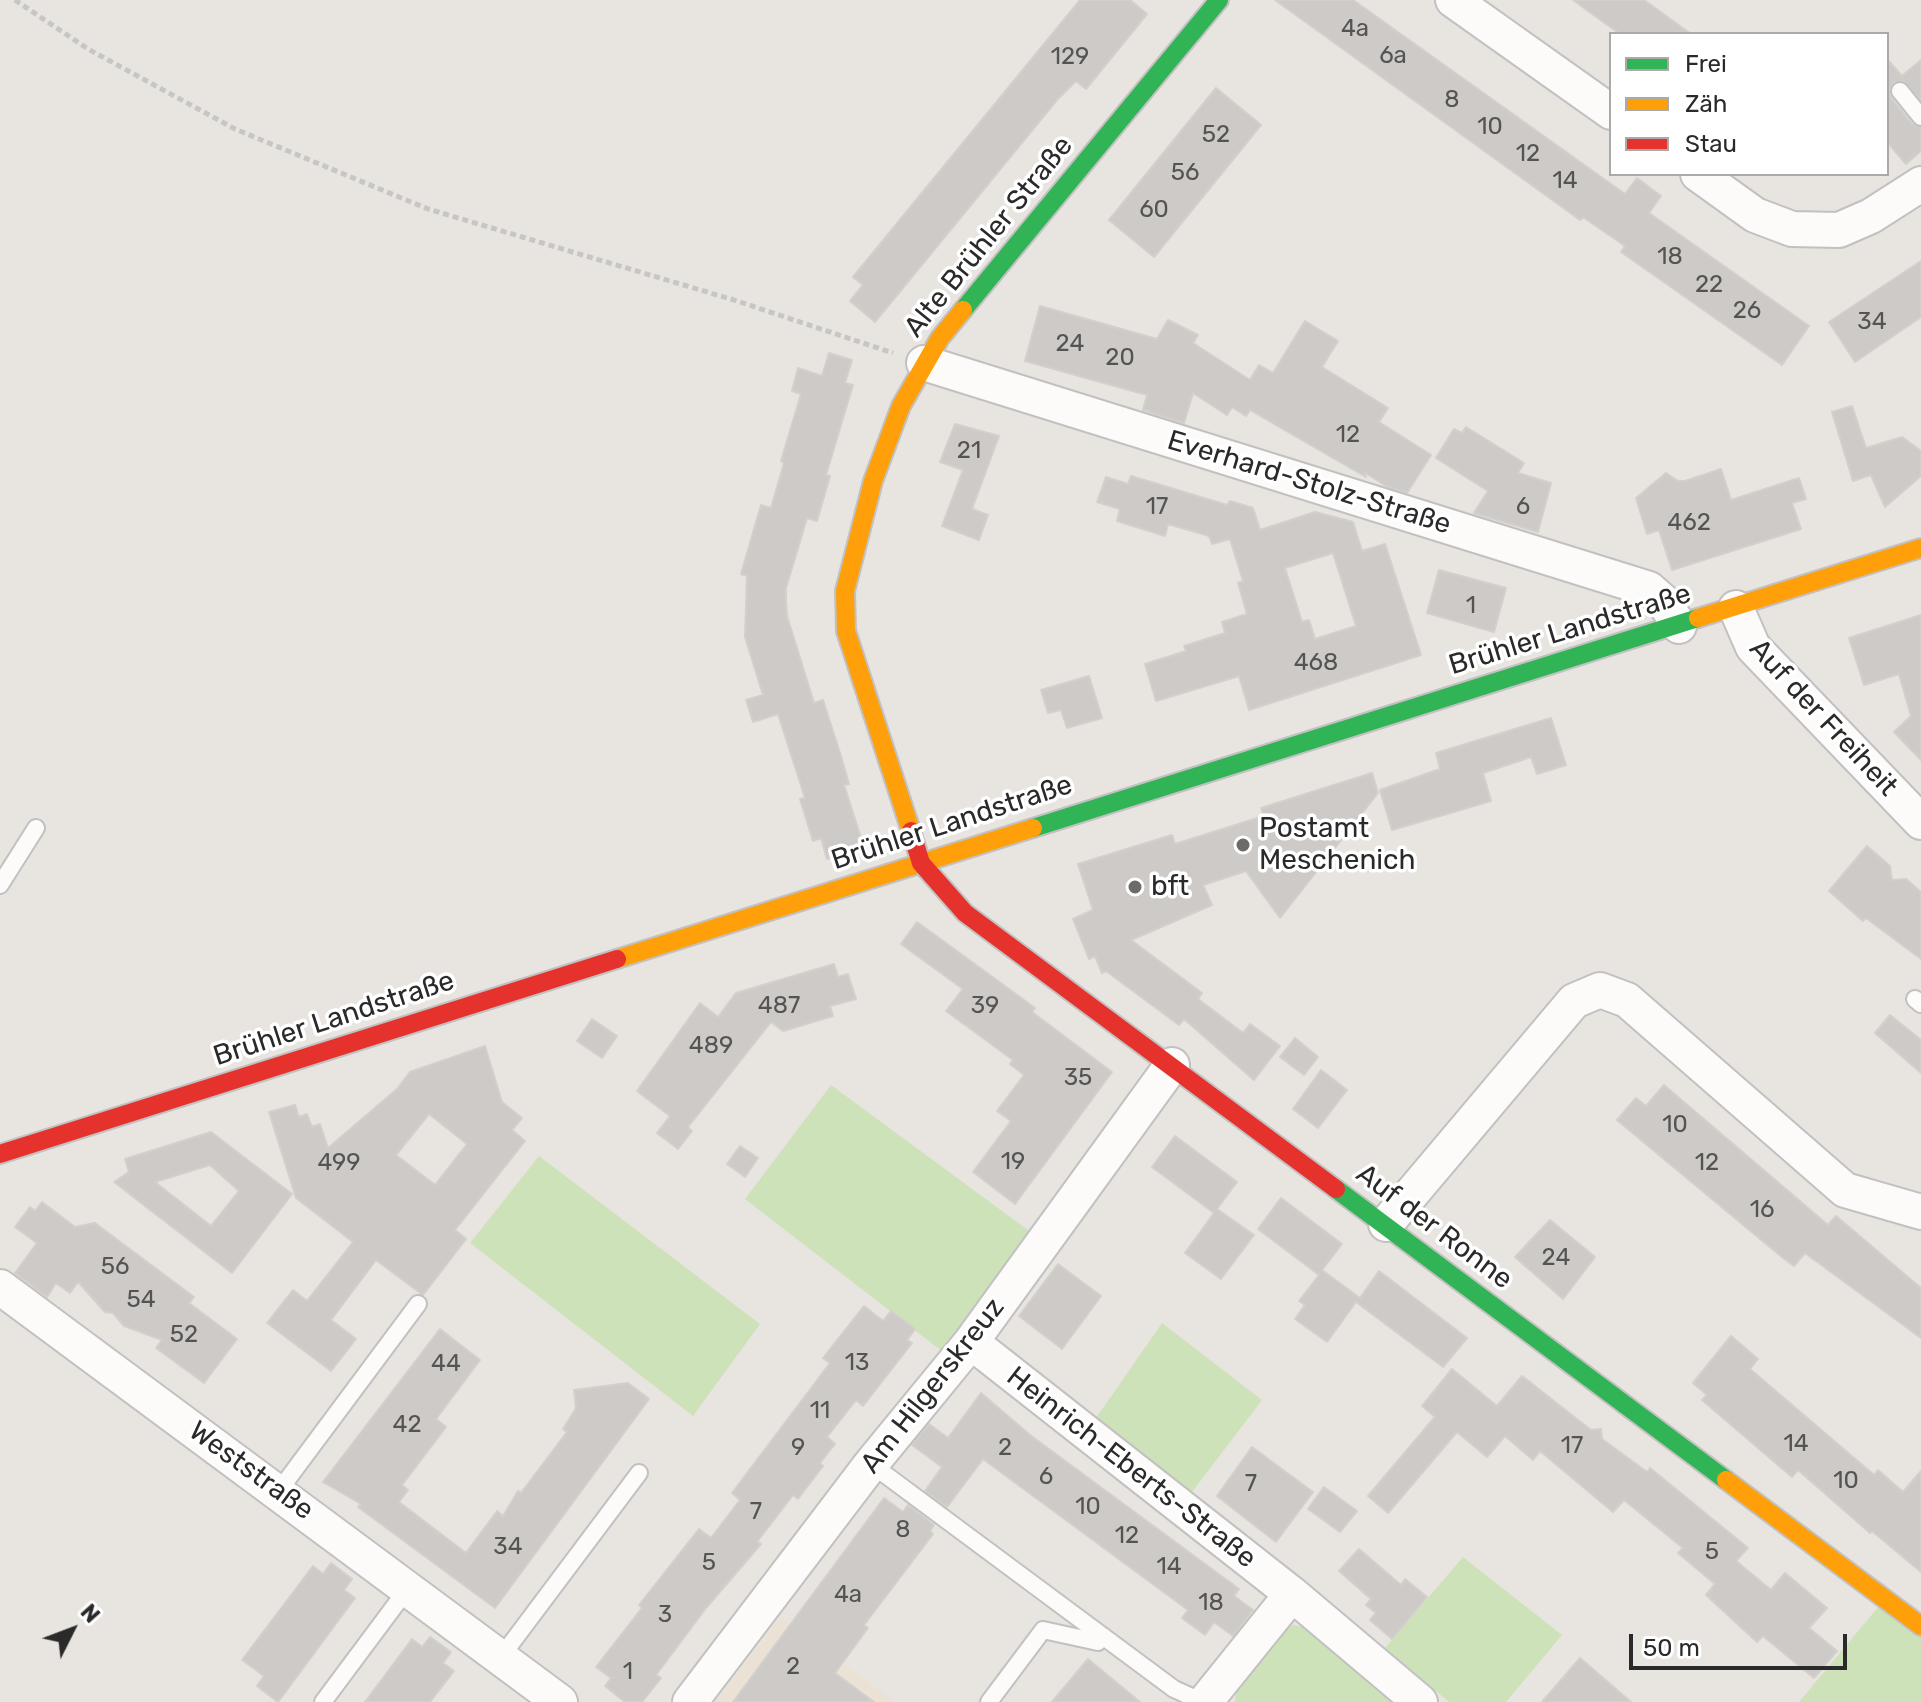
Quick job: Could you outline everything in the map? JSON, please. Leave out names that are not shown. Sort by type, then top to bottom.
[{"type":"street","name":"Alte Brühler Straße","points":[[921,863],[846,631],[845,591],[873,481],[901,406],[940,338],[1219,0]]},
{"type":"street","points":[[1453,0],[1609,111]]},
{"type":"street","points":[[1701,176],[1755,215],[1792,229],[1839,230],[1871,216],[1921,184]]},
{"type":"street","name":"Everhard-Stolz-Straße","points":[[924,363],[1649,589],[1665,603],[1679,626]]},
{"type":"street","name":"Brühler Landstraße","points":[[0,1154],[1921,548]]},
{"type":"street","name":"Auf der Freiheit","points":[[1736,608],[1753,647],[1921,822]]},
{"type":"street","name":"Auf der Ronne","points":[[921,863],[965,913],[1921,1626]]},
{"type":"street","points":[[1386,1224],[1574,1001],[1600,990],[1627,1000],[1845,1190],[1921,1212]]},
{"type":"street","name":"Am Hilgerskreuz","points":[[690,1702],[871,1464],[971,1342],[1172,1065]]},
{"type":"street","name":"Weststraße","points":[[0,1287],[560,1702]]},
{"type":"street","name":"Heinrich-Eberts-Straße","points":[[971,1342],[1292,1594],[1420,1702]]},
{"type":"street","points":[[1204,1702],[1292,1594]]},
{"type":"lane","points":[[1900,91],[1921,117]]},
{"type":"lane","points":[[0,885],[36,828]]},
{"type":"lane","points":[[278,1492],[418,1304]]},
{"type":"lane","points":[[871,1464],[1174,1689],[1204,1702]]},
{"type":"lane","points":[[501,1657],[639,1473]]},
{"type":"lane","points":[[323,1702],[408,1588]]},
{"type":"lane","points":[[989,1702],[1043,1630],[1098,1642],[1103,1636]]},
{"type":"path","points":[[15,0],[88,49],[235,129],[428,209],[734,300],[924,363]]},
{"type":"shaded area","points":[[781,1617],[895,1702],[715,1702]]},
{"type":"green space","points":[[831,1085],[1036,1236],[943,1352],[745,1199]]},
{"type":"green space","points":[[539,1156],[760,1324],[693,1416],[470,1243]]},
{"type":"green space","points":[[1162,1323],[1262,1400],[1192,1492],[1094,1421]]},
{"type":"green space","points":[[1463,1557],[1562,1635],[1506,1702],[1449,1702],[1385,1648]]},
{"type":"green space","points":[[1879,1606],[1921,1636],[1921,1702],[1799,1702]]},
{"type":"green space","points":[[1293,1625],[1304,1627],[1392,1702],[1235,1702],[1237,1687],[1285,1629]]},
{"type":"building","points":[[1080,0],[1130,0],[1147,14],[1086,89],[1076,81],[1057,100],[875,322],[850,301],[863,285],[853,277]]},
{"type":"building","points":[[1275,0],[1353,0],[1625,194],[1637,178],[1661,196],[1649,213],[1809,326],[1782,365],[1621,252],[1625,246],[1583,217],[1580,220]]},
{"type":"building","points":[[1573,0],[1644,0],[1688,32],[1617,32]]},
{"type":"building","points":[[1921,60],[1921,100],[1903,81],[1894,82],[1890,88],[1891,98],[1912,124],[1921,128],[1921,151],[1906,164],[1889,144],[1889,61],[1902,76]]},
{"type":"building","points":[[1216,88],[1261,125],[1154,257],[1109,220]]},
{"type":"building","points":[[1921,261],[1921,317],[1855,362],[1829,322]]},
{"type":"building","points":[[1040,306],[1157,339],[1168,320],[1198,335],[1193,343],[1250,380],[1259,365],[1273,373],[1305,321],[1338,341],[1322,367],[1388,408],[1379,422],[1431,455],[1407,493],[1386,486],[1364,472],[1366,477],[1250,410],[1246,416],[1232,407],[1227,415],[1193,393],[1184,423],[1143,410],[1147,395],[1025,361]]},
{"type":"building","points":[[829,353],[852,360],[845,383],[853,385],[826,475],[830,476],[817,521],[807,518],[786,588],[787,616],[814,703],[823,700],[849,784],[844,785],[864,847],[827,859],[821,838],[813,841],[800,799],[805,798],[778,714],[753,722],[746,700],[763,695],[745,637],[747,576],[741,574],[761,505],[771,508],[784,463],[781,461],[801,394],[792,391],[798,368],[822,376]]},
{"type":"building","points":[[1852,406],[1866,448],[1902,437],[1921,451],[1921,476],[1885,507],[1871,475],[1853,481],[1832,412]]},
{"type":"building","points":[[955,424],[999,436],[972,509],[988,515],[979,540],[942,526],[963,470],[940,462]]},
{"type":"building","points":[[1466,427],[1524,463],[1518,473],[1551,483],[1538,532],[1474,513],[1488,491],[1436,458],[1454,429],[1462,433]]},
{"type":"building","points":[[1721,469],[1731,500],[1799,478],[1806,499],[1792,503],[1801,529],[1672,570],[1659,530],[1647,534],[1636,498],[1666,473],[1678,481],[1685,481]]},
{"type":"building","points":[[1131,476],[1227,505],[1230,501],[1253,508],[1260,530],[1315,512],[1353,522],[1362,551],[1385,544],[1421,655],[1249,710],[1239,676],[1156,701],[1145,664],[1186,651],[1184,646],[1225,633],[1222,622],[1247,614],[1238,583],[1243,581],[1230,539],[1212,544],[1209,536],[1168,524],[1165,536],[1117,521],[1120,509],[1097,502],[1106,477],[1128,484]],"holes":[[[1333,553],[1356,626],[1315,639],[1309,620],[1302,622],[1285,568]]]},
{"type":"building","points":[[1439,570],[1506,588],[1494,632],[1427,613]]},
{"type":"building","points":[[1921,615],[1921,760],[1894,732],[1911,716],[1899,674],[1864,685],[1849,638]]},
{"type":"building","points":[[1089,676],[1102,718],[1067,728],[1061,710],[1048,713],[1041,690]]},
{"type":"building","points":[[1551,718],[1566,765],[1537,774],[1531,757],[1483,773],[1491,801],[1392,830],[1380,790],[1440,769],[1436,753]]},
{"type":"building","points":[[1372,773],[1378,793],[1280,918],[1246,871],[1203,885],[1212,905],[1131,940],[1202,993],[1198,999],[1243,1033],[1250,1024],[1280,1046],[1254,1080],[1184,1019],[1179,1025],[1106,971],[1102,973],[1095,956],[1089,959],[1073,919],[1093,910],[1078,864],[1172,835],[1175,844],[1264,816],[1261,808]]},
{"type":"building","points":[[1867,846],[1890,866],[1892,880],[1906,879],[1921,892],[1921,959],[1866,918],[1863,921],[1829,891]]},
{"type":"building","points":[[917,922],[1035,1008],[1032,1012],[1112,1072],[1015,1204],[973,1172],[1011,1121],[997,1111],[1024,1075],[1010,1064],[1013,1060],[946,1011],[963,989],[901,944]]},
{"type":"building","points":[[834,964],[838,977],[848,974],[856,999],[830,1006],[833,1016],[783,1031],[771,1022],[688,1127],[692,1131],[678,1149],[657,1133],[670,1116],[637,1091],[700,1003],[718,1017],[736,993]]},
{"type":"building","points":[[1890,1015],[1921,1040],[1921,1073],[1875,1033]]},
{"type":"building","points":[[592,1019],[617,1036],[602,1058],[577,1041]]},
{"type":"building","points":[[1295,1038],[1318,1057],[1304,1075],[1280,1057]]},
{"type":"building","points":[[485,1046],[502,1102],[522,1118],[512,1130],[525,1141],[455,1230],[466,1239],[423,1295],[376,1260],[331,1320],[356,1339],[331,1371],[267,1323],[293,1290],[307,1301],[353,1242],[296,1198],[269,1112],[295,1105],[299,1117],[307,1114],[312,1127],[320,1124],[328,1148],[397,1089],[410,1072]],"holes":[[[429,1114],[467,1144],[435,1185],[396,1155]]]},
{"type":"building","points":[[1321,1070],[1347,1090],[1318,1128],[1293,1109]]},
{"type":"building","points":[[1664,1085],[1828,1225],[1836,1216],[1921,1288],[1921,1338],[1805,1253],[1794,1266],[1617,1120],[1636,1098],[1646,1106]]},
{"type":"building","points":[[211,1132],[292,1194],[232,1273],[114,1182],[129,1172],[125,1159]],"holes":[[[210,1165],[239,1191],[211,1226],[155,1182]]]},
{"type":"building","points":[[1175,1136],[1237,1182],[1217,1209],[1254,1235],[1221,1279],[1185,1253],[1214,1213],[1152,1167]]},
{"type":"building","points":[[740,1146],[758,1158],[745,1177],[727,1164]]},
{"type":"building","points":[[1281,1198],[1342,1244],[1322,1270],[1360,1298],[1379,1271],[1467,1338],[1443,1367],[1356,1302],[1327,1342],[1295,1319],[1305,1305],[1299,1301],[1319,1275],[1258,1229]]},
{"type":"building","points":[[42,1202],[75,1227],[95,1223],[194,1297],[189,1303],[237,1339],[204,1383],[156,1348],[162,1340],[124,1326],[113,1313],[105,1312],[78,1282],[70,1293],[56,1283],[47,1297],[15,1273],[37,1243],[15,1227],[30,1207],[35,1211]]},
{"type":"building","points":[[1550,1220],[1595,1257],[1563,1299],[1515,1257]]},
{"type":"building","points":[[1058,1264],[1101,1296],[1062,1349],[1019,1316]]},
{"type":"building","points":[[864,1306],[883,1321],[891,1311],[915,1329],[907,1340],[912,1343],[863,1406],[856,1400],[827,1437],[835,1444],[820,1463],[823,1466],[798,1499],[793,1495],[757,1542],[761,1544],[706,1608],[656,1675],[661,1678],[642,1702],[625,1702],[605,1686],[611,1678],[596,1667],[642,1608],[639,1605],[699,1529],[711,1538],[740,1500],[732,1493],[830,1363],[823,1358]]},
{"type":"building","points":[[440,1329],[480,1360],[436,1419],[446,1427],[402,1485],[408,1490],[399,1502],[466,1553],[497,1511],[503,1516],[518,1491],[521,1493],[567,1432],[563,1429],[576,1408],[574,1390],[628,1383],[649,1399],[495,1608],[358,1507],[361,1504],[323,1482]]},
{"type":"building","points":[[1731,1336],[1758,1359],[1750,1369],[1874,1475],[1878,1470],[1903,1492],[1921,1471],[1921,1572],[1872,1531],[1870,1533],[1798,1470],[1792,1477],[1702,1400],[1707,1395],[1693,1383]]},
{"type":"building","points":[[1452,1369],[1497,1406],[1522,1376],[1591,1430],[1601,1429],[1602,1439],[1647,1472],[1650,1468],[1748,1548],[1736,1561],[1771,1590],[1785,1573],[1827,1608],[1809,1628],[1837,1651],[1814,1678],[1763,1636],[1757,1642],[1706,1595],[1715,1584],[1678,1553],[1683,1548],[1624,1500],[1613,1512],[1540,1451],[1533,1460],[1505,1436],[1487,1457],[1457,1432],[1388,1513],[1368,1496],[1435,1417],[1422,1406]]},
{"type":"building","points":[[981,1393],[1030,1435],[1239,1589],[1234,1596],[1253,1610],[1233,1636],[1214,1622],[1205,1635],[1182,1618],[1188,1610],[983,1459],[947,1507],[925,1491],[942,1467],[912,1445],[929,1424],[948,1438]]},
{"type":"building","points":[[1252,1447],[1313,1492],[1276,1542],[1217,1496]]},
{"type":"building","points":[[1324,1487],[1357,1511],[1340,1532],[1308,1509]]},
{"type":"building","points":[[884,1498],[903,1512],[908,1505],[934,1525],[930,1531],[933,1534],[864,1625],[868,1628],[835,1673],[874,1702],[733,1702]]},
{"type":"building","points":[[1359,1549],[1401,1585],[1405,1579],[1427,1597],[1392,1639],[1370,1620],[1376,1613],[1366,1605],[1371,1599],[1339,1571]]},
{"type":"building","points":[[331,1563],[352,1579],[344,1590],[355,1598],[278,1702],[257,1686],[264,1676],[242,1660],[313,1566],[323,1574]]},
{"type":"building","points":[[430,1637],[451,1652],[443,1663],[454,1671],[430,1702],[365,1702],[412,1639],[422,1647]]},
{"type":"building","points":[[1580,1658],[1631,1702],[1542,1702]]},
{"type":"building","points":[[1088,1659],[1140,1702],[1052,1702]]},
{"type":"traffic: fast","points":[[963,310],[1219,0]]},
{"type":"traffic: fast","points":[[1033,828],[1698,618]]},
{"type":"traffic: fast","points":[[1336,1189],[1726,1480]]},
{"type":"traffic: slow","points":[[911,831],[846,631],[845,591],[873,481],[901,406],[940,338],[963,310]]},
{"type":"traffic: slow","points":[[1698,618],[1921,548]]},
{"type":"traffic: slow","points":[[617,959],[1033,828]]},
{"type":"traffic: slow","points":[[1726,1480],[1921,1626]]},
{"type":"traffic: jam","points":[[911,831],[921,863],[965,913],[1336,1189]]},
{"type":"traffic: jam","points":[[0,1154],[617,959]]},
{"type":"place","name":"Postamt Meschenich","points":[[1243,845]]},
{"type":"place","name":"bft","points":[[1135,887]]}]
